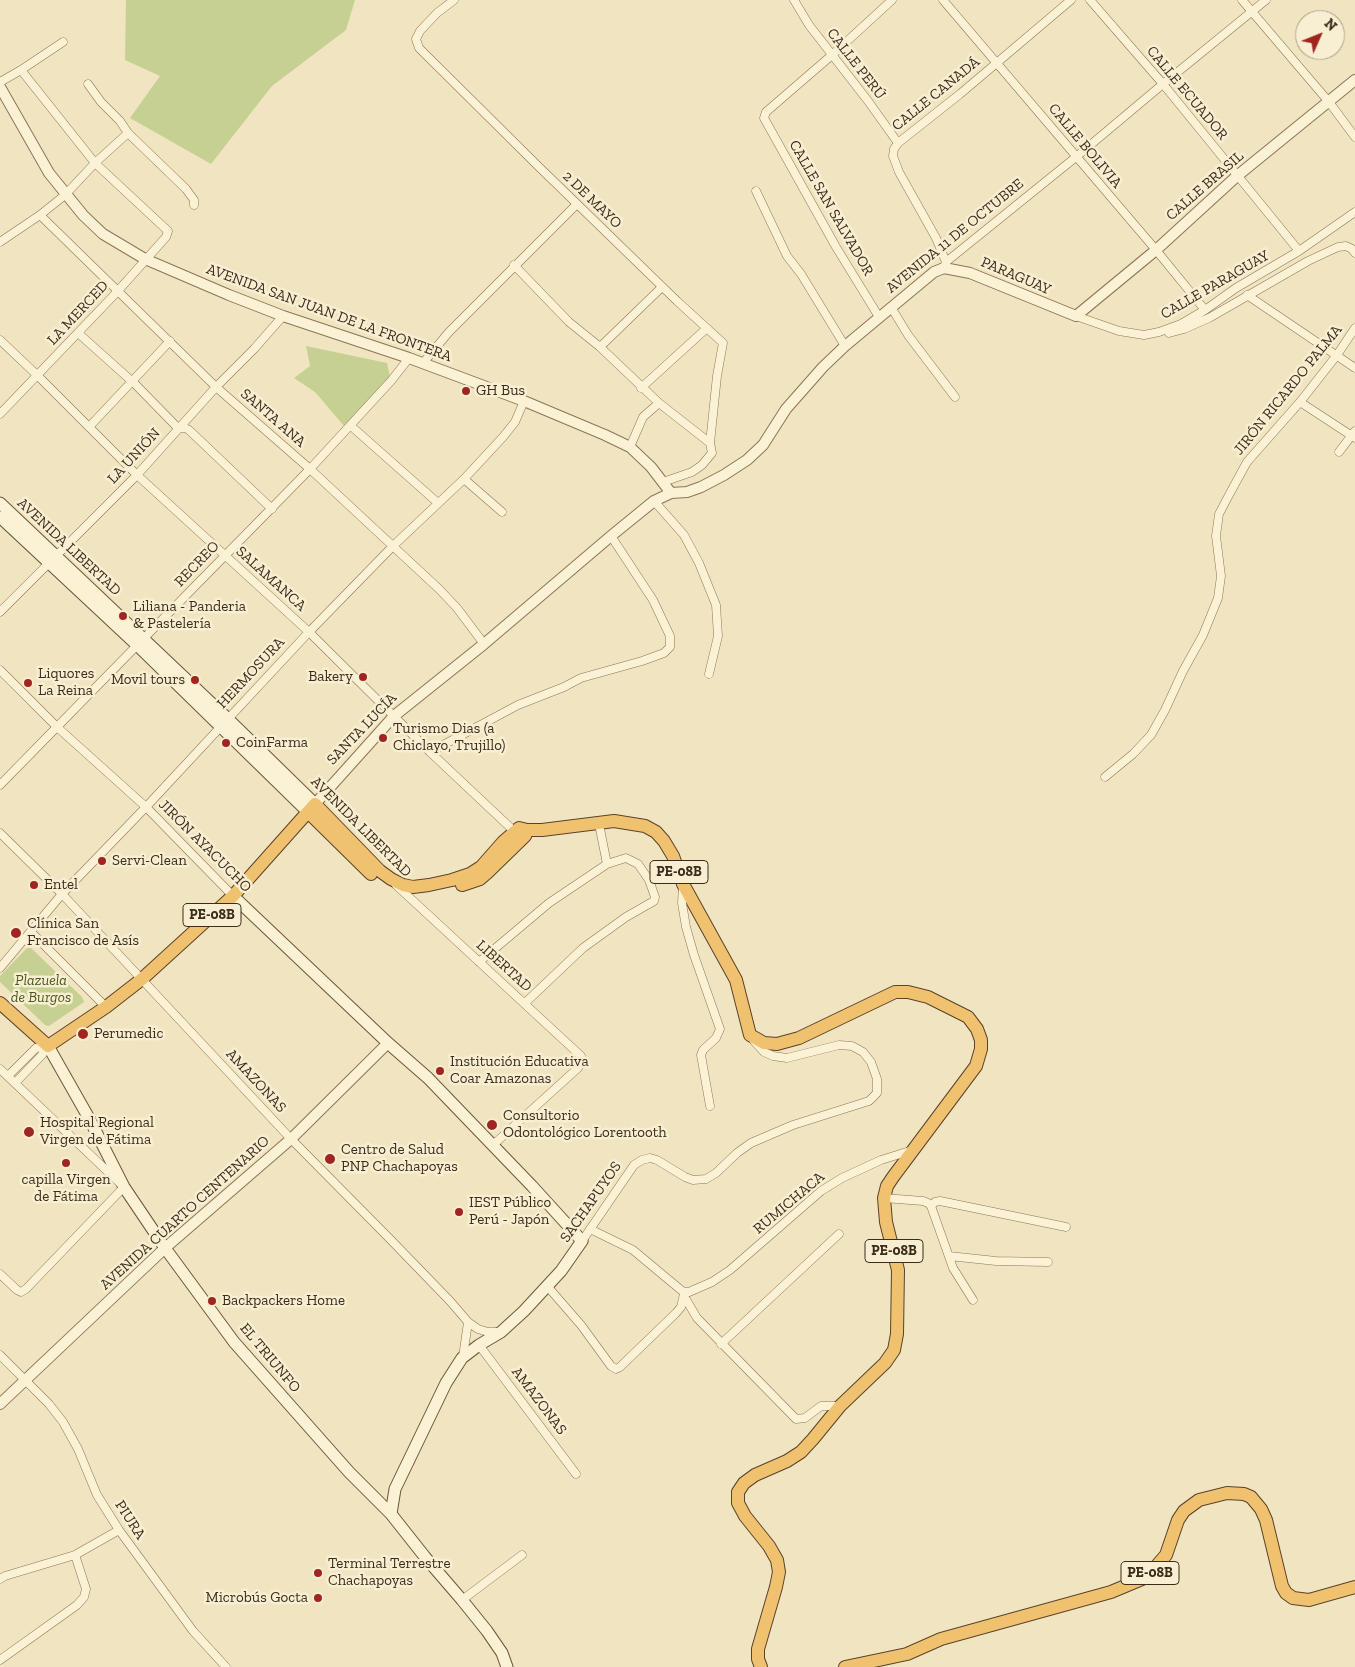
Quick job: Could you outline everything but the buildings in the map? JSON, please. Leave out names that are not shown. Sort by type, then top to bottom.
[{"type":"highway","name":"AVENIDA LIBERTAD","points":[[311,808],[391,879]]},
{"type":"highway","name":"AVENIDA LIBERTAD","points":[[311,808],[375,878],[386,887],[406,894]]},
{"type":"highway","name":"SANTA LUCÍA","points":[[48,1046],[106,1007],[142,979],[233,896],[311,808]]},
{"type":"highway","name":"PE-08B","points":[[522,833],[614,821],[645,826],[656,832],[673,856],[683,884],[736,980],[750,1034]]},
{"type":"highway","points":[[391,879],[412,887],[444,882],[470,874],[481,867],[503,842],[522,833]]},
{"type":"highway","points":[[406,894],[433,892],[480,878],[522,833]]},
{"type":"highway","points":[[750,1034],[764,1043],[777,1044],[799,1038],[895,992],[908,992],[928,997],[968,1017],[977,1029],[981,1040],[981,1050],[976,1066],[887,1186],[884,1198]]},
{"type":"highway","name":"EL TRIUNFO","points":[[0,1003],[48,1046]]},
{"type":"highway","name":"PE-08B","points":[[761,1667],[758,1649],[779,1572],[777,1560],[769,1546],[745,1516],[738,1503],[738,1492],[744,1483],[755,1475],[787,1461],[801,1452],[840,1406],[886,1363],[894,1350],[897,1334],[898,1270],[886,1222],[884,1198]]},
{"type":"highway","name":"PE-08B","points":[[845,1667],[907,1654],[941,1639],[1111,1592],[1130,1585],[1142,1579],[1153,1570],[1166,1555],[1178,1520],[1184,1511],[1199,1500],[1227,1493],[1244,1494],[1251,1497],[1261,1509],[1266,1520],[1282,1586],[1286,1593],[1293,1598],[1309,1600],[1355,1588]]},
{"type":"main road","name":"AVENIDA LIBERTAD","points":[[0,503],[52,559]]},
{"type":"main road","name":"AVENIDA LIBERTAD","points":[[0,517],[52,559],[141,642],[311,808]]},
{"type":"main road","name":"JIRÓN AYACUCHO","points":[[233,896],[388,1043],[428,1078],[582,1240]]},
{"type":"main road","name":"EL TRIUNFO","points":[[48,1046],[90,1120],[124,1187],[165,1248],[234,1342],[349,1472],[391,1514],[487,1631],[502,1653],[507,1667]]},
{"type":"main road","name":"SACHAPUYOS","points":[[391,1514],[394,1489],[446,1383],[462,1358],[501,1332],[524,1312],[548,1287],[582,1240]]},
{"type":"street","name":"2 DE MAYO","points":[[454,0],[424,25],[416,39],[419,48],[662,287],[723,343],[717,376],[710,443]]},
{"type":"street","name":"CALLE PERÚ","points":[[794,0],[809,25],[898,143]]},
{"type":"street","points":[[832,55],[892,0]]},
{"type":"street","name":"CALLE BOLIVIA","points":[[943,0],[1156,250],[1204,310]]},
{"type":"street","name":"CALLE CANADÁ","points":[[945,265],[936,238],[896,164],[893,156],[894,149],[898,143],[960,94],[1071,0]]},
{"type":"street","name":"CALLE ECUADOR","points":[[1090,0],[1162,84],[1299,251]]},
{"type":"street","points":[[1242,0],[1329,102],[1355,137]]},
{"type":"street","name":"AVENIDA 11 DE OCTUBRE","points":[[671,493],[687,492],[701,487],[724,476],[747,460],[763,445],[786,409],[803,388],[845,346],[1266,0]]},
{"type":"street","points":[[0,82],[63,42]]},
{"type":"street","name":"CALLE SAN SALVADOR","points":[[832,55],[766,112],[764,118],[836,247],[879,317]]},
{"type":"street","points":[[21,70],[95,162]]},
{"type":"street","name":"CALLE BRASIL","points":[[1076,316],[1156,250],[1237,176],[1355,80]]},
{"type":"street","points":[[88,84],[128,133],[186,189],[194,200],[194,205]]},
{"type":"street","name":"AVENIDA SAN JUAN DE LA FRONTERA","points":[[0,87],[49,174],[65,195],[92,225],[103,234],[145,259],[229,295],[283,316],[423,363],[524,401],[630,447],[651,467],[671,493]]},
{"type":"street","points":[[1,238],[40,215],[65,195],[95,162],[128,133]]},
{"type":"street","name":"LA MERCED","points":[[0,414],[117,292],[166,237],[168,231],[165,227],[95,162]]},
{"type":"street","points":[[756,191],[787,256],[801,274],[845,346]]},
{"type":"street","points":[[423,363],[449,332],[577,204]]},
{"type":"street","name":"CALLE PARAGUAY","points":[[1076,316],[1119,330],[1144,335],[1181,324],[1236,288],[1299,251],[1355,212]]},
{"type":"street","name":"SANTA ANA","points":[[40,215],[216,387],[310,469],[393,546],[457,608],[484,644]]},
{"type":"street","points":[[1144,335],[1164,335],[1209,318],[1308,261],[1338,247],[1346,246],[1355,253]]},
{"type":"street","points":[[514,265],[568,322],[600,347],[659,404],[710,443],[712,453],[702,465],[692,472],[663,482]]},
{"type":"street","name":"PARAGUAY","points":[[945,265],[970,273],[1076,316]]},
{"type":"street","points":[[600,347],[662,287]]},
{"type":"street","points":[[1247,295],[1355,368]]},
{"type":"street","points":[[891,307],[908,335],[954,397]]},
{"type":"street","name":"LA UNIÓN","points":[[0,612],[137,475],[178,428],[283,316]]},
{"type":"street","points":[[641,388],[707,328]]},
{"type":"street","name":"JIRÓN RICARDO PALMA","points":[[1105,777],[1133,754],[1151,735],[1204,635],[1218,598],[1221,576],[1216,536],[1219,514],[1247,462],[1300,402],[1337,355],[1355,328]]},
{"type":"street","points":[[78,333],[135,384],[178,428],[188,430],[272,509]]},
{"type":"street","name":"SALAMANCA","points":[[0,340],[137,475],[309,632],[430,752],[522,833]]},
{"type":"street","points":[[89,427],[170,341]]},
{"type":"street","name":"RECREO","points":[[0,785],[272,509],[351,426],[409,358]]},
{"type":"street","name":"HERMOSURA","points":[[0,968],[62,894],[309,632],[393,546],[464,479],[515,422],[524,401]]},
{"type":"street","points":[[1300,402],[1354,435],[1339,452]]},
{"type":"street","points":[[630,447],[643,418],[659,404]]},
{"type":"street","points":[[351,426],[438,503]]},
{"type":"street","points":[[464,479],[502,512]]},
{"type":"street","name":"SANTA LUCÍA","points":[[311,808],[394,716],[484,644],[654,501],[671,493]]},
{"type":"street","points":[[654,501],[684,535],[699,562],[716,606],[718,636],[709,674]]},
{"type":"street","points":[[430,752],[518,705],[564,687],[581,678],[642,662],[664,653],[670,647],[671,641],[663,619],[653,600],[611,536]]},
{"type":"street","name":"JIRÓN AYACUCHO","points":[[0,670],[57,727],[146,807],[233,896]]},
{"type":"street","points":[[600,824],[607,864]]},
{"type":"street","name":"AMAZONAS","points":[[0,833],[62,894],[291,1139],[395,1244],[468,1322],[478,1329],[488,1332],[501,1332]]},
{"type":"street","points":[[479,962],[549,903],[607,864],[626,858],[638,864],[649,880],[655,897],[654,901],[626,917],[583,948],[525,1003]]},
{"type":"street","name":"AVENIDA LIBERTAD","points":[[391,879],[406,894]]},
{"type":"street","points":[[683,884],[682,903],[686,927],[720,1029],[716,1038],[703,1050],[701,1055],[710,1106]]},
{"type":"street","name":"LIBERTAD","points":[[406,894],[581,1056],[582,1060],[578,1068],[493,1145]]},
{"type":"street","points":[[31,932],[106,1007]]},
{"type":"street","name":"SACHAPUYOS","points":[[582,1240],[634,1165],[642,1160],[650,1158],[657,1160],[693,1180],[706,1179],[751,1144],[792,1125],[869,1101],[876,1092],[877,1079],[871,1062],[863,1052],[852,1046],[839,1044],[786,1058],[764,1052],[750,1034]]},
{"type":"street","name":"AVENIDA CUARTO CENTENARIO","points":[[0,1404],[165,1248],[291,1139],[388,1043]]},
{"type":"street","name":"SANTA LUCÍA","points":[[8,1076],[36,1048],[48,1046]]},
{"type":"street","name":"SANTA LUCÍA","points":[[15,1083],[42,1055],[48,1046]]},
{"type":"street","points":[[0,1069],[124,1187],[26,1289],[21,1292],[17,1290],[0,1274]]},
{"type":"street","name":"RUMICHACA","points":[[686,1293],[704,1286],[730,1270],[821,1191],[842,1178],[881,1160],[914,1150]]},
{"type":"street","points":[[884,1198],[923,1201],[931,1206],[953,1268],[973,1300]]},
{"type":"street","points":[[931,1206],[935,1202],[940,1201],[1066,1227]]},
{"type":"street","points":[[590,1229],[633,1250],[686,1293],[697,1318],[796,1419],[806,1418],[821,1406],[840,1406]]},
{"type":"street","points":[[721,1344],[839,1234]]},
{"type":"street","points":[[949,1256],[996,1261],[1048,1262]]},
{"type":"street","points":[[548,1287],[581,1325],[611,1366],[616,1369],[676,1314],[681,1307],[686,1293]]},
{"type":"street","points":[[462,1358],[468,1322]]},
{"type":"street","name":"AMAZONAS","points":[[479,1345],[576,1474]]},
{"type":"street","name":"PIURA","points":[[0,1355],[50,1404],[63,1422],[78,1449],[97,1495],[119,1530],[194,1631],[226,1667]]},
{"type":"street","points":[[0,1579],[75,1555],[119,1530]]},
{"type":"street","points":[[0,1660],[77,1605],[84,1597],[86,1589],[75,1555]]},
{"type":"street","points":[[462,1600],[522,1555]]},
{"type":"green space","points":[[126,0],[355,0],[346,30],[272,86],[211,164],[130,118],[160,76],[125,60]]},
{"type":"green space","points":[[306,346],[387,363],[391,382],[344,426],[315,392],[294,378],[310,366]]},
{"type":"green space","name":"Plazuela de Burgos","points":[[27,948],[31,948],[82,997],[84,1002],[49,1026],[45,1025],[0,982],[0,976]]},
{"type":"place","name":"GH Bus","points":[[466,391]]},
{"type":"place","name":"Liliana - Panderia & Pastelería","points":[[123,616]]},
{"type":"place","name":"Bakery","points":[[363,677]]},
{"type":"place","name":"Movil tours","points":[[195,680]]},
{"type":"place","name":"Liquores La Reina","points":[[28,683]]},
{"type":"place","name":"Turismo Dias (a Chiclayo, Trujillo)","points":[[383,738]]},
{"type":"place","name":"CoinFarma","points":[[226,743]]},
{"type":"place","name":"Servi-Clean","points":[[102,861]]},
{"type":"place","name":"Entel","points":[[34,885]]},
{"type":"place","name":"Clínica San Francisco de Asís","points":[[16,933]]},
{"type":"place","name":"Perumedic","points":[[83,1034]]},
{"type":"place","name":"Institución Educativa Coar Amazonas","points":[[440,1071]]},
{"type":"place","name":"Consultorio Odontológico Lorentooth","points":[[492,1125]]},
{"type":"place","name":"Hospital Regional Virgen de Fátima","points":[[29,1132]]},
{"type":"place","name":"Centro de Salud PNP Chachapoyas","points":[[330,1159]]},
{"type":"place","name":"capilla Virgen de Fátima","points":[[66,1163]]},
{"type":"place","name":"IEST Público Perú - Japón","points":[[459,1212]]},
{"type":"place","name":"Backpackers Home","points":[[212,1301]]},
{"type":"place","name":"Terminal Terrestre Chachapoyas","points":[[318,1573]]},
{"type":"place","name":"Microbús Gocta","points":[[318,1598]]}]
